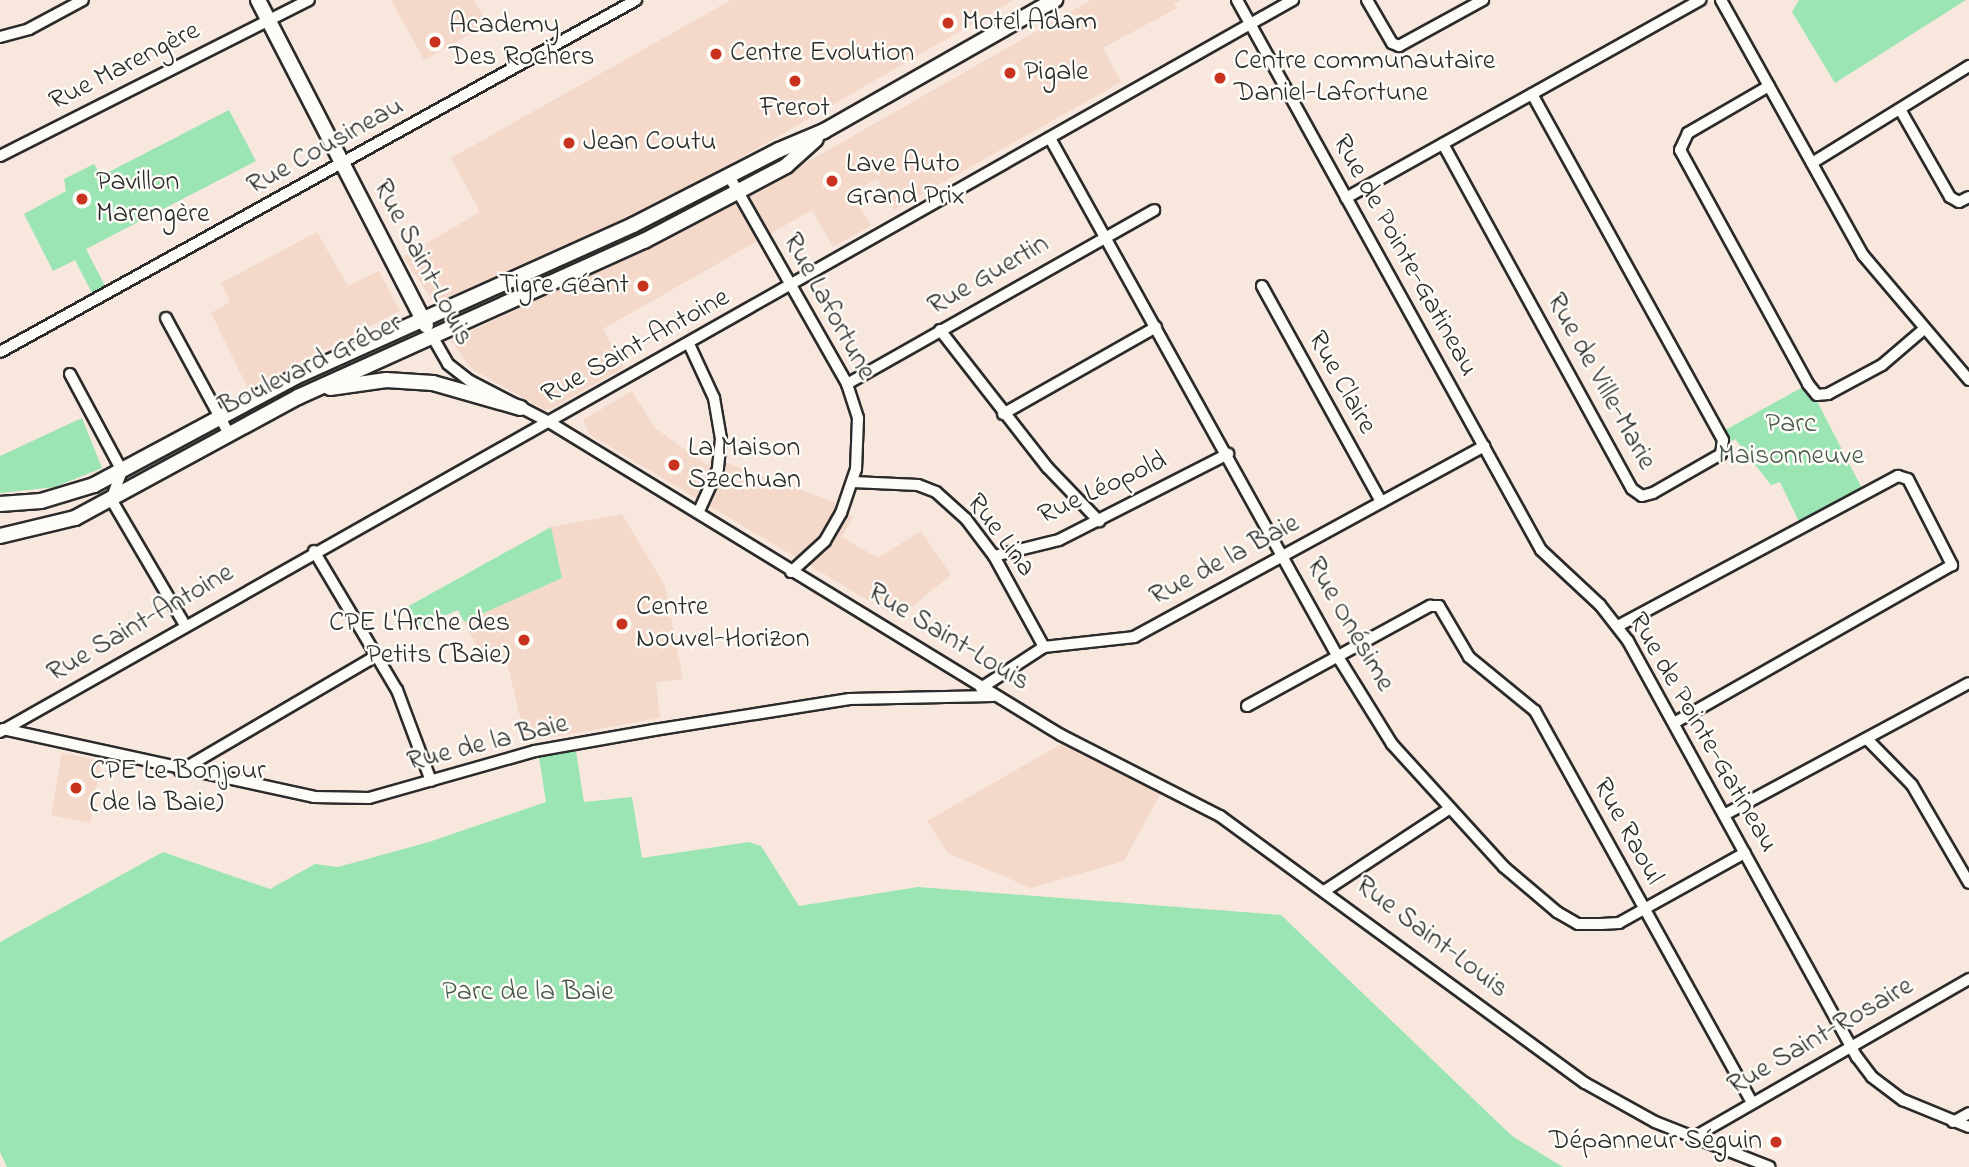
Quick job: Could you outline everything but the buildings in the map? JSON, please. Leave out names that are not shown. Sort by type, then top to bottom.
[{"type":"main road","name":"Rue Saint-Louis","points":[[258,0],[432,336]]},
{"type":"main road","name":"Boulevard Gréber","points":[[0,504],[70,495],[122,471],[220,416],[824,131],[1055,0]]},
{"type":"main road","name":"Boulevard Gréber","points":[[0,536],[55,525],[111,499],[228,432],[298,397],[644,242],[786,166],[824,131]]},
{"type":"main road","points":[[298,397],[373,381],[417,381],[521,408]]},
{"type":"street","points":[[0,37],[29,29],[83,0]]},
{"type":"street","name":"Rue Marengère","points":[[0,156],[309,0]]},
{"type":"street","name":"Rue Cousineau","points":[[0,352],[636,0]]},
{"type":"street","name":"Rue de Pointe-Gatineau","points":[[1237,0],[1548,559],[1618,626],[1674,723],[1850,1046],[1872,1077],[1893,1094],[1969,1127]]},
{"type":"street","name":"Rue Saint-Antoine","points":[[1,730],[314,551],[792,287],[1293,0]]},
{"type":"street","points":[[1367,0],[1390,40],[1399,46],[1483,0]]},
{"type":"street","points":[[1346,198],[1700,0]]},
{"type":"street","points":[[1721,0],[1871,267],[1969,380]]},
{"type":"street","points":[[1812,163],[1901,111],[1969,66]]},
{"type":"street","points":[[1769,86],[1688,133],[1680,150],[1808,384],[1817,395],[1828,394],[1882,365],[1924,329]]},
{"type":"street","name":"Rue de Ville-Marie","points":[[1443,144],[1632,489],[1642,496],[1653,493],[1721,454],[1723,440],[1532,94]]},
{"type":"street","points":[[1901,111],[1950,197],[1959,202],[1969,197]]},
{"type":"street","name":"Rue Onésime","points":[[1051,140],[1228,454],[1338,657],[1392,744],[1504,867],[1557,912],[1578,924],[1619,923],[1745,853]]},
{"type":"street","name":"Rue Lafortune","points":[[729,176],[847,384],[858,418],[853,482],[825,541],[791,572]]},
{"type":"street","name":"Rue Guertin","points":[[847,384],[1154,209]]},
{"type":"street","name":"Rue Claire","points":[[1262,286],[1381,502]]},
{"type":"street","points":[[166,318],[228,432]]},
{"type":"street","points":[[1003,414],[1156,327]]},
{"type":"street","points":[[940,330],[1003,414],[1099,521]]},
{"type":"street","name":"Rue Saint-Louis","points":[[432,336],[454,371],[549,422],[993,696],[1220,816],[1326,890],[1585,1083],[1656,1122],[1770,1167]]},
{"type":"street","points":[[689,344],[714,398],[721,439],[718,469],[698,513]]},
{"type":"street","points":[[70,374],[122,471],[111,499],[185,625]]},
{"type":"street","name":"Rue de la Baie","points":[[981,688],[1044,648],[1134,637],[1484,446]]},
{"type":"street","name":"Rue Léopold","points":[[995,556],[1059,540],[1228,454]]},
{"type":"street","points":[[1618,626],[1898,476],[1908,479],[1952,565],[1674,723]]},
{"type":"street","name":"Rue Lina","points":[[853,482],[918,485],[936,492],[966,519],[995,556],[1044,648]]},
{"type":"street","points":[[314,551],[376,656],[415,730],[431,781]]},
{"type":"street","name":"Rue Raoul","points":[[1338,657],[1430,606],[1439,606],[1469,657],[1535,711],[1751,1101]]},
{"type":"street","points":[[180,771],[376,656]]},
{"type":"street","points":[[1247,706],[1338,657]]},
{"type":"street","points":[[1724,815],[1969,682]]},
{"type":"street","name":"Rue de la Baie","points":[[1,730],[180,771],[314,797],[369,798],[535,751],[801,706],[890,697],[993,696]]},
{"type":"street","points":[[1867,738],[1912,785],[1969,883]]},
{"type":"street","points":[[1326,890],[1449,809]]},
{"type":"street","name":"Rue Saint-Rosaire","points":[[1696,1136],[1751,1101],[1969,979]]},
{"type":"street","points":[[1953,1122],[1969,1113]]},
{"type":"shaded area","name":"Academy Des Rochers","points":[[391,0],[474,0],[488,24],[424,60]]},
{"type":"shaded area","points":[[731,0],[1014,0],[656,207],[434,303],[403,257],[480,212],[451,158]]},
{"type":"shaded area","points":[[1091,0],[1180,0],[1174,4],[1177,8],[1103,48],[1121,82],[894,210],[877,179],[852,193],[871,226],[833,247],[812,210],[603,329],[624,368],[551,409],[544,410],[472,369],[451,341],[730,206]]},
{"type":"shaded area","points":[[317,232],[348,286],[379,271],[400,311],[248,389],[211,313],[230,302],[221,283]]},
{"type":"shaded area","points":[[632,391],[655,428],[708,466],[713,458],[837,503],[853,517],[842,537],[878,558],[921,531],[951,575],[898,618],[590,435],[583,420]]},
{"type":"shaded area","name":"Centre Nouvel-Horizon","points":[[622,514],[665,586],[683,679],[656,682],[660,718],[526,742],[506,658],[484,663],[464,622],[562,578],[551,527]]},
{"type":"shaded area","points":[[1063,743],[1164,787],[1124,861],[1031,888],[948,853],[927,821]]},
{"type":"shaded area","name":"CPE Le Bonjour (de la Baie)","points":[[62,753],[101,761],[90,823],[51,815]]},
{"type":"green space","points":[[1799,0],[1966,0],[1835,83],[1792,12]]},
{"type":"green space","points":[[229,110],[256,161],[86,249],[107,290],[94,297],[75,260],[53,271],[24,214],[66,191],[64,179],[94,164],[101,176]]},
{"type":"green space","name":"Parc Maisonneuve","points":[[1808,384],[1865,494],[1802,528],[1780,482],[1771,485],[1735,439],[1724,445],[1720,433]]},
{"type":"green space","points":[[82,418],[102,468],[55,487],[0,493],[0,456]]},
{"type":"green space","points":[[551,527],[562,578],[464,622],[458,610],[419,627],[407,607]]},
{"type":"green space","name":"Parc de la Baie","points":[[576,751],[584,802],[632,797],[642,858],[749,842],[761,846],[799,906],[918,887],[1281,915],[1512,1136],[1563,1167],[7,1167],[0,1152],[0,942],[163,852],[270,889],[315,864],[338,867],[429,842],[546,802],[539,757]]},
{"type":"place","name":"Motel Adam","points":[[948,23]]},
{"type":"place","name":"Academy Des Rochers","points":[[435,42]]},
{"type":"place","name":"Centre Evolution","points":[[716,54]]},
{"type":"place","name":"Pigale","points":[[1010,73]]},
{"type":"place","name":"Centre communautaire Daniel-Lafortune","points":[[1220,78]]},
{"type":"place","name":"Frerot","points":[[795,81]]},
{"type":"place","name":"Jean Coutu","points":[[569,143]]},
{"type":"place","name":"Lave Auto Grand Prix","points":[[832,181]]},
{"type":"place","name":"Pavillon Marengère","points":[[82,199]]},
{"type":"place","name":"Tigre Géant","points":[[643,286]]},
{"type":"place","name":"La Maison Szechuan","points":[[674,465]]},
{"type":"place","name":"Centre Nouvel-Horizon","points":[[622,624]]},
{"type":"place","name":"CPE L'Arche des Petits (Baie)","points":[[524,640]]},
{"type":"place","name":"CPE Le Bonjour (de la Baie)","points":[[76,788]]},
{"type":"place","name":"Dépanneur Séguin","points":[[1776,1142]]}]
